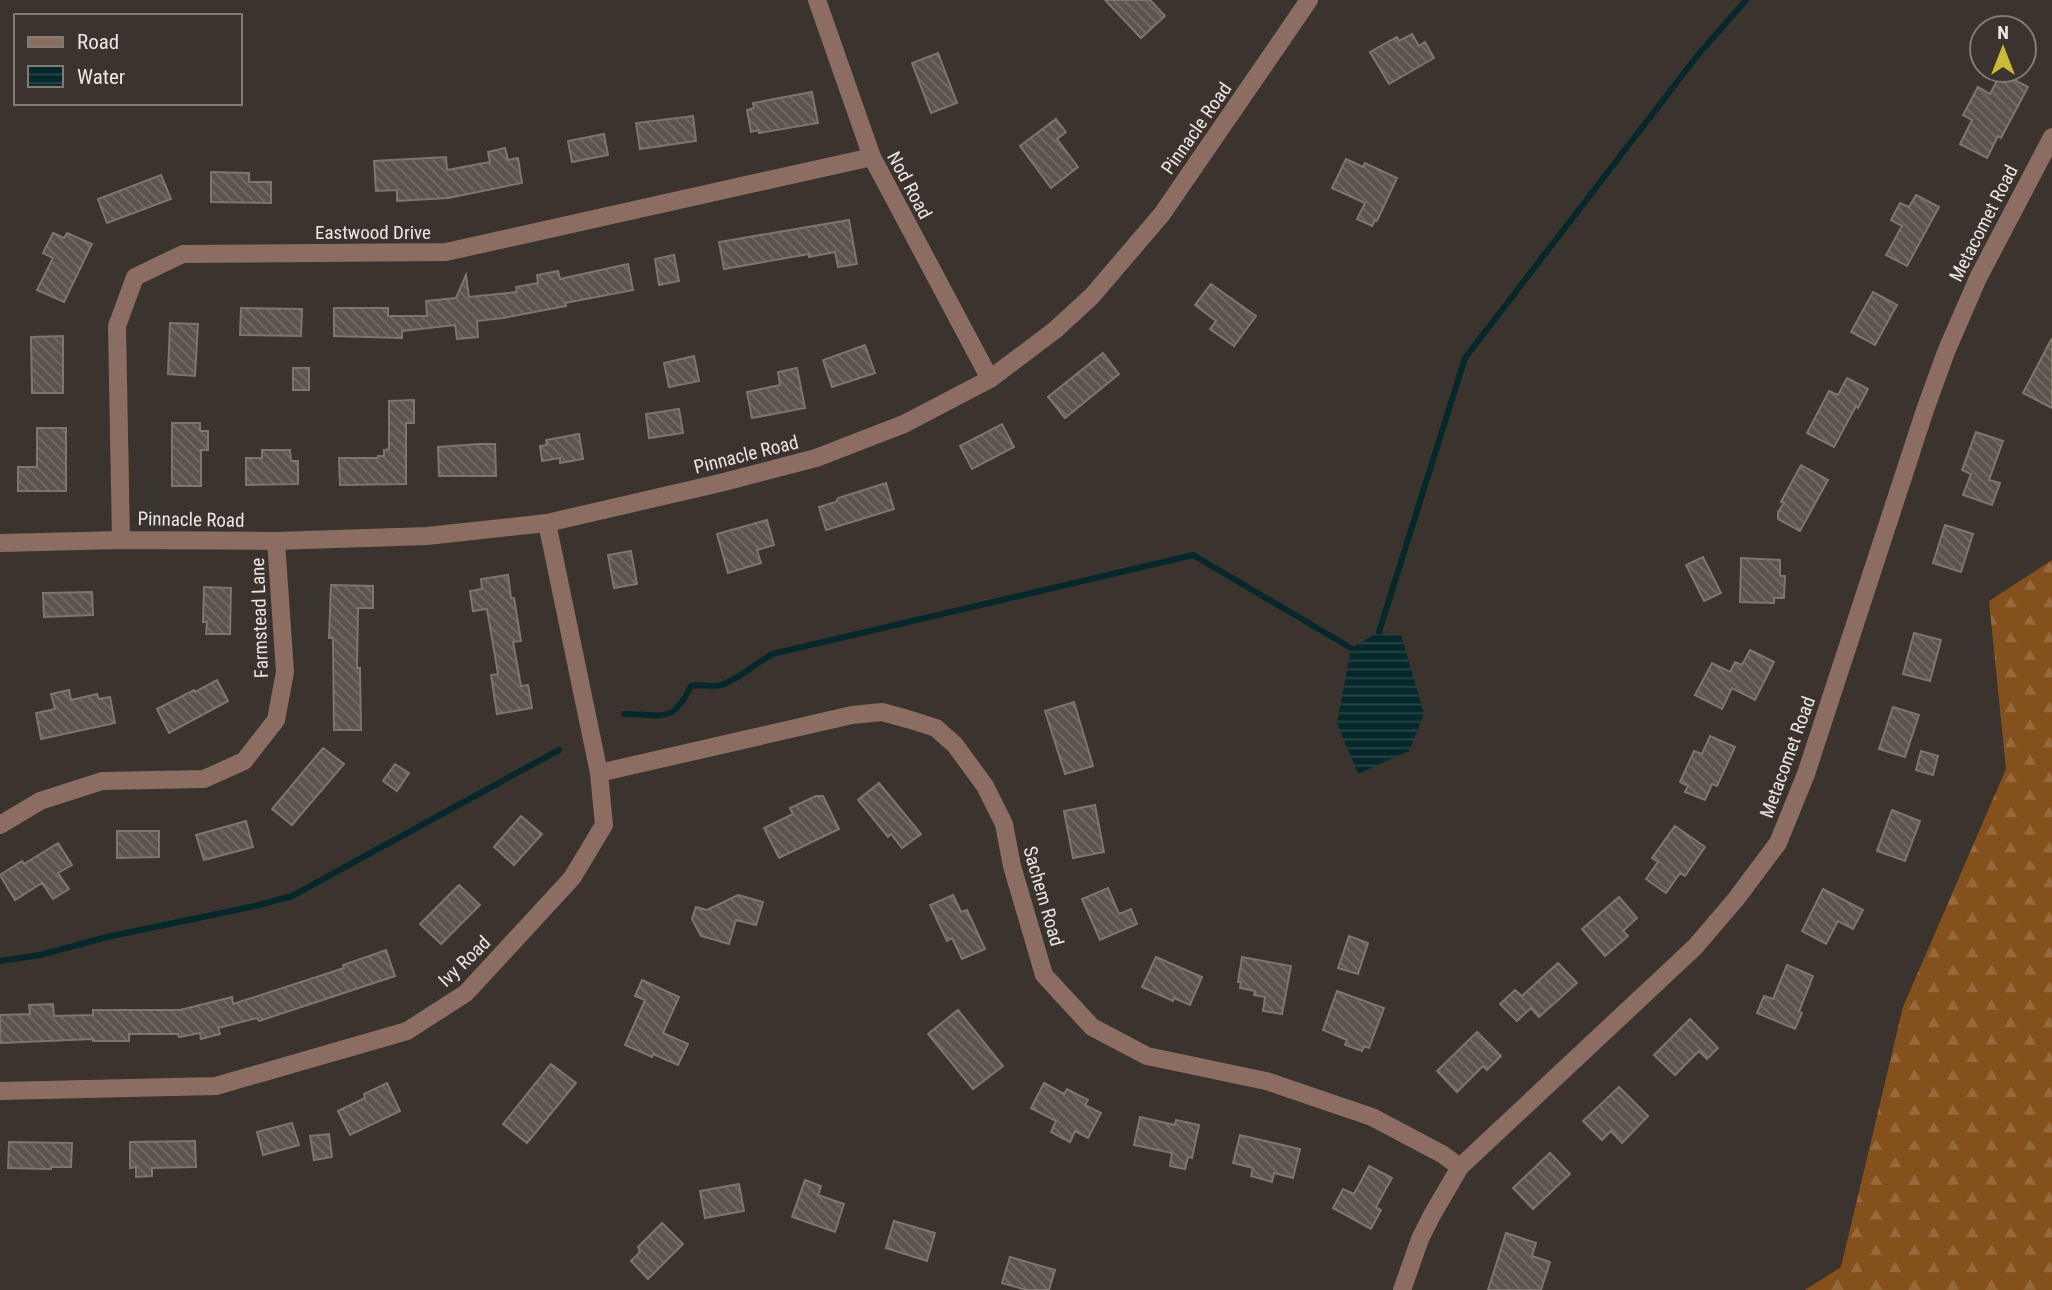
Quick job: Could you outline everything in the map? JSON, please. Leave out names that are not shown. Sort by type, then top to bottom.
[{"type":"street","name":"Nod Road","points":[[817,0],[872,157],[990,379]]},
{"type":"street","name":"Pinnacle Road","points":[[0,543],[121,540],[276,541],[427,536],[547,523],[816,458],[904,424],[990,379],[1055,330],[1092,296],[1162,214],[1309,0]]},
{"type":"street","name":"Metacomet Road","points":[[1402,1290],[1420,1239],[1460,1167],[1695,947],[1737,900],[1778,843],[1806,774],[1920,423],[1946,352],[1978,278],[2052,136]]},
{"type":"street","name":"Eastwood Drive","points":[[121,540],[117,326],[135,277],[183,254],[446,252],[872,157]]},
{"type":"street","name":"Ivy Road","points":[[0,1091],[216,1086],[407,1031],[466,993],[572,878],[604,825],[600,773],[547,523]]},
{"type":"street","name":"Farmstead Lane","points":[[0,825],[40,801],[102,781],[204,779],[244,761],[276,720],[285,672],[276,541]]},
{"type":"street","name":"Sachem Road","points":[[600,773],[852,715],[882,712],[936,728],[955,745],[985,786],[1004,824],[1012,866],[1044,975],[1092,1027],[1147,1056],[1266,1081],[1373,1117],[1442,1154],[1460,1167]]},
{"type":"green space","points":[[2052,560],[2052,1290],[1805,1290],[1841,1267],[1903,1007],[2006,769],[1989,601]]},
{"type":"water","points":[[1379,632],[1401,635],[1424,714],[1409,751],[1358,774],[1337,723],[1351,648]]},
{"type":"building","points":[[1105,0],[1150,0],[1165,16],[1141,38]]},
{"type":"building","points":[[1412,34],[1419,46],[1425,42],[1434,58],[1389,84],[1370,52],[1397,37],[1399,41]]},
{"type":"building","points":[[938,53],[957,103],[931,113],[912,63]]},
{"type":"building","points":[[1995,84],[2022,84],[2028,87],[2001,138],[1998,136],[1987,158],[1960,144],[1972,120],[1963,115],[1978,87],[1990,94]]},
{"type":"building","points":[[812,92],[818,123],[751,132],[747,110],[754,108],[753,103]]},
{"type":"building","points":[[693,116],[696,141],[640,149],[636,123]]},
{"type":"building","points":[[1056,119],[1066,132],[1057,139],[1078,167],[1051,188],[1020,146]]},
{"type":"building","points":[[604,134],[608,155],[572,162],[568,141]]},
{"type":"building","points":[[505,148],[508,160],[518,158],[522,183],[448,198],[397,201],[397,190],[376,191],[374,161],[446,157],[447,170],[490,162],[488,152]]},
{"type":"building","points":[[1346,159],[1363,167],[1365,163],[1397,178],[1377,221],[1375,220],[1372,226],[1357,219],[1365,203],[1332,188]]},
{"type":"building","points":[[211,172],[249,173],[249,182],[271,182],[271,203],[211,202]]},
{"type":"building","points":[[161,175],[171,199],[107,223],[98,199]]},
{"type":"building","points":[[1916,195],[1939,207],[1907,266],[1886,255],[1902,226],[1891,220],[1900,203],[1909,207]]},
{"type":"building","points":[[849,220],[857,264],[838,267],[835,252],[724,269],[719,242]]},
{"type":"building","points":[[53,233],[64,238],[67,233],[92,244],[64,302],[37,290],[53,258],[43,253]]},
{"type":"building","points":[[674,255],[679,281],[659,285],[655,259]]},
{"type":"building","points":[[628,264],[633,290],[565,303],[566,306],[477,321],[478,337],[457,339],[455,325],[402,331],[402,338],[334,336],[334,308],[388,308],[388,316],[427,316],[426,301],[456,298],[466,275],[469,297],[517,292],[516,287],[538,283],[537,275],[558,271],[560,279]]},
{"type":"building","points":[[1211,284],[1256,316],[1234,346],[1210,329],[1216,321],[1195,305]]},
{"type":"building","points":[[1873,292],[1897,305],[1875,345],[1851,332]]},
{"type":"building","points":[[241,308],[302,309],[301,336],[240,335]]},
{"type":"building","points":[[170,323],[198,324],[195,376],[168,374]]},
{"type":"building","points":[[63,336],[63,393],[32,393],[31,337]]},
{"type":"building","points":[[2052,338],[2052,408],[2023,393]]},
{"type":"building","points":[[865,345],[875,373],[832,387],[823,360]]},
{"type":"building","points":[[1103,353],[1119,374],[1065,418],[1048,397]]},
{"type":"building","points":[[694,356],[699,381],[669,387],[664,363]]},
{"type":"building","points":[[293,368],[309,368],[309,390],[293,390]]},
{"type":"building","points":[[797,368],[805,408],[752,418],[747,392],[780,385],[778,372]]},
{"type":"building","points":[[1847,378],[1868,389],[1834,447],[1807,433],[1829,391],[1838,395]]},
{"type":"building","points":[[414,400],[414,423],[406,423],[406,484],[340,485],[339,458],[384,456],[384,450],[389,449],[389,401]]},
{"type":"building","points":[[679,409],[683,433],[649,438],[646,414]]},
{"type":"building","points":[[172,423],[200,423],[200,431],[208,431],[208,450],[201,450],[201,486],[172,486]]},
{"type":"building","points":[[1002,424],[1014,447],[972,469],[960,446]]},
{"type":"building","points":[[37,428],[66,428],[66,491],[18,491],[18,467],[37,467]]},
{"type":"building","points":[[1976,432],[2003,441],[1989,480],[2000,483],[1992,505],[1963,495],[1971,474],[1962,470]]},
{"type":"building","points":[[579,434],[583,459],[560,463],[560,458],[542,461],[540,446],[547,445],[546,440]]},
{"type":"building","points":[[495,444],[496,476],[439,476],[438,447]]},
{"type":"building","points":[[262,450],[290,450],[291,461],[298,461],[298,484],[246,485],[246,458],[262,458]]},
{"type":"building","points":[[1801,465],[1828,480],[1800,531],[1778,519],[1778,512]]},
{"type":"building","points":[[886,483],[894,509],[826,530],[819,507]]},
{"type":"building","points":[[767,520],[774,545],[757,550],[761,563],[728,573],[717,534]]},
{"type":"building","points":[[1945,525],[1973,534],[1961,572],[1933,563]]},
{"type":"building","points":[[631,551],[637,584],[614,588],[608,555]]},
{"type":"building","points":[[1703,557],[1721,593],[1704,601],[1686,565]]},
{"type":"building","points":[[1741,558],[1780,560],[1780,576],[1785,576],[1784,598],[1774,598],[1774,603],[1740,602]]},
{"type":"building","points":[[508,575],[521,641],[513,642],[521,686],[528,685],[532,708],[497,714],[491,675],[498,674],[487,609],[473,611],[470,591],[482,589],[481,579]]},
{"type":"building","points":[[331,585],[373,586],[373,608],[358,608],[357,668],[360,668],[361,730],[334,730],[333,638],[329,638]]},
{"type":"building","points":[[204,587],[231,588],[230,634],[206,634],[207,622],[203,622]]},
{"type":"building","points":[[92,592],[93,615],[44,617],[43,593]]},
{"type":"building","points":[[1914,633],[1941,640],[1930,681],[1903,674]]},
{"type":"building","points":[[1750,650],[1774,662],[1755,700],[1732,688],[1722,709],[1695,695],[1712,663],[1730,672],[1735,662],[1742,665]]},
{"type":"building","points":[[217,680],[228,701],[169,733],[157,709]]},
{"type":"building","points":[[69,690],[71,700],[97,694],[99,699],[110,697],[115,723],[41,739],[36,713],[55,709],[51,694]]},
{"type":"building","points":[[1074,702],[1093,766],[1065,774],[1045,711]]},
{"type":"building","points":[[1893,707],[1919,715],[1905,757],[1879,749]]},
{"type":"building","points":[[1710,736],[1735,747],[1717,786],[1712,784],[1705,800],[1685,792],[1688,786],[1680,782],[1694,751],[1702,754]]},
{"type":"building","points":[[323,748],[344,764],[292,825],[272,809]]},
{"type":"building","points":[[1921,751],[1938,756],[1933,775],[1916,770]]},
{"type":"building","points":[[395,764],[409,773],[397,791],[383,781]]},
{"type":"building","points":[[879,783],[921,834],[902,848],[891,834],[888,837],[858,800]]},
{"type":"building","points":[[816,796],[823,796],[839,829],[779,858],[764,828],[793,814],[790,808]]},
{"type":"building","points":[[1095,805],[1104,852],[1073,858],[1064,811]]},
{"type":"building","points":[[1892,810],[1920,821],[1905,861],[1877,851]]},
{"type":"building","points":[[521,816],[542,834],[514,865],[494,847]]},
{"type":"building","points":[[246,821],[253,847],[204,860],[196,835]]},
{"type":"building","points":[[1675,826],[1705,847],[1685,876],[1680,873],[1666,893],[1646,879],[1658,862],[1652,858]]},
{"type":"building","points":[[117,831],[159,831],[159,857],[117,858]]},
{"type":"building","points":[[58,843],[72,865],[58,873],[69,889],[53,899],[42,883],[15,900],[0,875]]},
{"type":"building","points":[[459,885],[480,905],[441,944],[420,924]]},
{"type":"building","points":[[1108,888],[1119,914],[1131,909],[1137,924],[1100,940],[1082,899]]},
{"type":"building","points":[[1823,889],[1863,910],[1853,929],[1838,921],[1826,944],[1802,931]]},
{"type":"building","points":[[738,895],[763,902],[756,925],[736,920],[729,944],[701,936],[692,919],[696,907],[707,910]]},
{"type":"building","points":[[953,895],[961,912],[967,910],[985,949],[962,959],[952,938],[947,941],[930,905]]},
{"type":"building","points":[[1619,897],[1637,918],[1623,931],[1628,936],[1605,956],[1582,929]]},
{"type":"building","points":[[1349,936],[1368,943],[1358,974],[1338,968]]},
{"type":"building","points":[[386,950],[395,976],[259,1021],[257,1018],[218,1028],[220,1034],[201,1039],[200,1033],[179,1037],[178,1034],[129,1034],[129,1041],[93,1039],[0,1043],[0,1015],[30,1014],[29,1005],[53,1004],[54,1016],[93,1015],[93,1010],[180,1010],[232,997],[233,1004],[344,968],[343,965]]},
{"type":"building","points":[[1156,957],[1202,977],[1190,1005],[1174,998],[1173,1001],[1142,987]]},
{"type":"building","points":[[1242,957],[1291,966],[1282,1014],[1263,1011],[1265,997],[1254,995],[1255,991],[1240,988],[1241,982],[1238,982]]},
{"type":"building","points":[[1558,963],[1577,983],[1539,1017],[1531,1008],[1517,1021],[1500,1004],[1515,990],[1522,996]]},
{"type":"building","points":[[1787,965],[1813,976],[1795,1029],[1757,1013],[1764,996],[1773,999]]},
{"type":"building","points":[[642,980],[679,997],[663,1033],[688,1044],[678,1065],[625,1045],[645,1000],[635,996]]},
{"type":"building","points":[[1337,991],[1384,1008],[1369,1048],[1364,1046],[1362,1051],[1345,1045],[1347,1040],[1323,1030]]},
{"type":"building","points":[[958,1010],[1003,1066],[973,1089],[928,1034]]},
{"type":"building","points":[[1690,1019],[1718,1048],[1707,1059],[1699,1051],[1675,1075],[1654,1055]]},
{"type":"building","points":[[1477,1032],[1501,1056],[1487,1070],[1483,1066],[1457,1092],[1437,1071]]},
{"type":"building","points":[[551,1064],[576,1083],[527,1143],[503,1124]]},
{"type":"building","points":[[387,1083],[400,1111],[350,1135],[338,1111],[365,1098],[364,1094]]},
{"type":"building","points":[[1044,1083],[1064,1094],[1067,1089],[1088,1100],[1085,1105],[1101,1113],[1088,1138],[1075,1131],[1070,1142],[1051,1132],[1056,1121],[1031,1108]]},
{"type":"building","points":[[1619,1087],[1648,1116],[1622,1143],[1611,1131],[1602,1140],[1583,1121]]},
{"type":"building","points":[[1140,1117],[1175,1125],[1176,1120],[1199,1125],[1192,1158],[1188,1157],[1185,1169],[1170,1166],[1172,1153],[1134,1145]]},
{"type":"building","points":[[292,1123],[299,1145],[263,1155],[257,1132]]},
{"type":"building","points":[[329,1134],[332,1157],[314,1160],[310,1136]]},
{"type":"building","points":[[1240,1135],[1300,1149],[1293,1178],[1274,1173],[1272,1182],[1251,1176],[1253,1168],[1233,1163]]},
{"type":"building","points":[[195,1141],[196,1167],[152,1168],[152,1176],[136,1177],[136,1167],[130,1168],[130,1142]]},
{"type":"building","points":[[9,1142],[72,1143],[71,1167],[8,1168]]},
{"type":"building","points":[[1550,1153],[1570,1174],[1533,1209],[1513,1188]]},
{"type":"building","points":[[1369,1166],[1392,1178],[1376,1207],[1381,1210],[1371,1229],[1333,1208],[1343,1189],[1354,1194]]},
{"type":"building","points":[[805,1180],[821,1186],[818,1195],[844,1204],[835,1232],[792,1217]]},
{"type":"building","points":[[739,1184],[744,1211],[705,1218],[700,1191]]},
{"type":"building","points":[[894,1221],[935,1233],[927,1261],[886,1248]]},
{"type":"building","points":[[662,1223],[683,1244],[648,1279],[631,1261],[640,1252],[638,1247]]},
{"type":"building","points":[[1506,1233],[1536,1243],[1532,1256],[1550,1262],[1541,1290],[1488,1290]]},
{"type":"building","points":[[1010,1257],[1055,1270],[1049,1290],[1027,1290],[1002,1283]]},
{"type":"waterway","points":[[1379,632],[1465,358],[1697,56],[1746,0]]},
{"type":"waterway","points":[[624,714],[665,715],[678,707],[691,686],[724,684],[772,654],[1193,555],[1351,648]]},
{"type":"waterway","points":[[0,961],[40,955],[107,937],[292,896],[559,750]]}]
